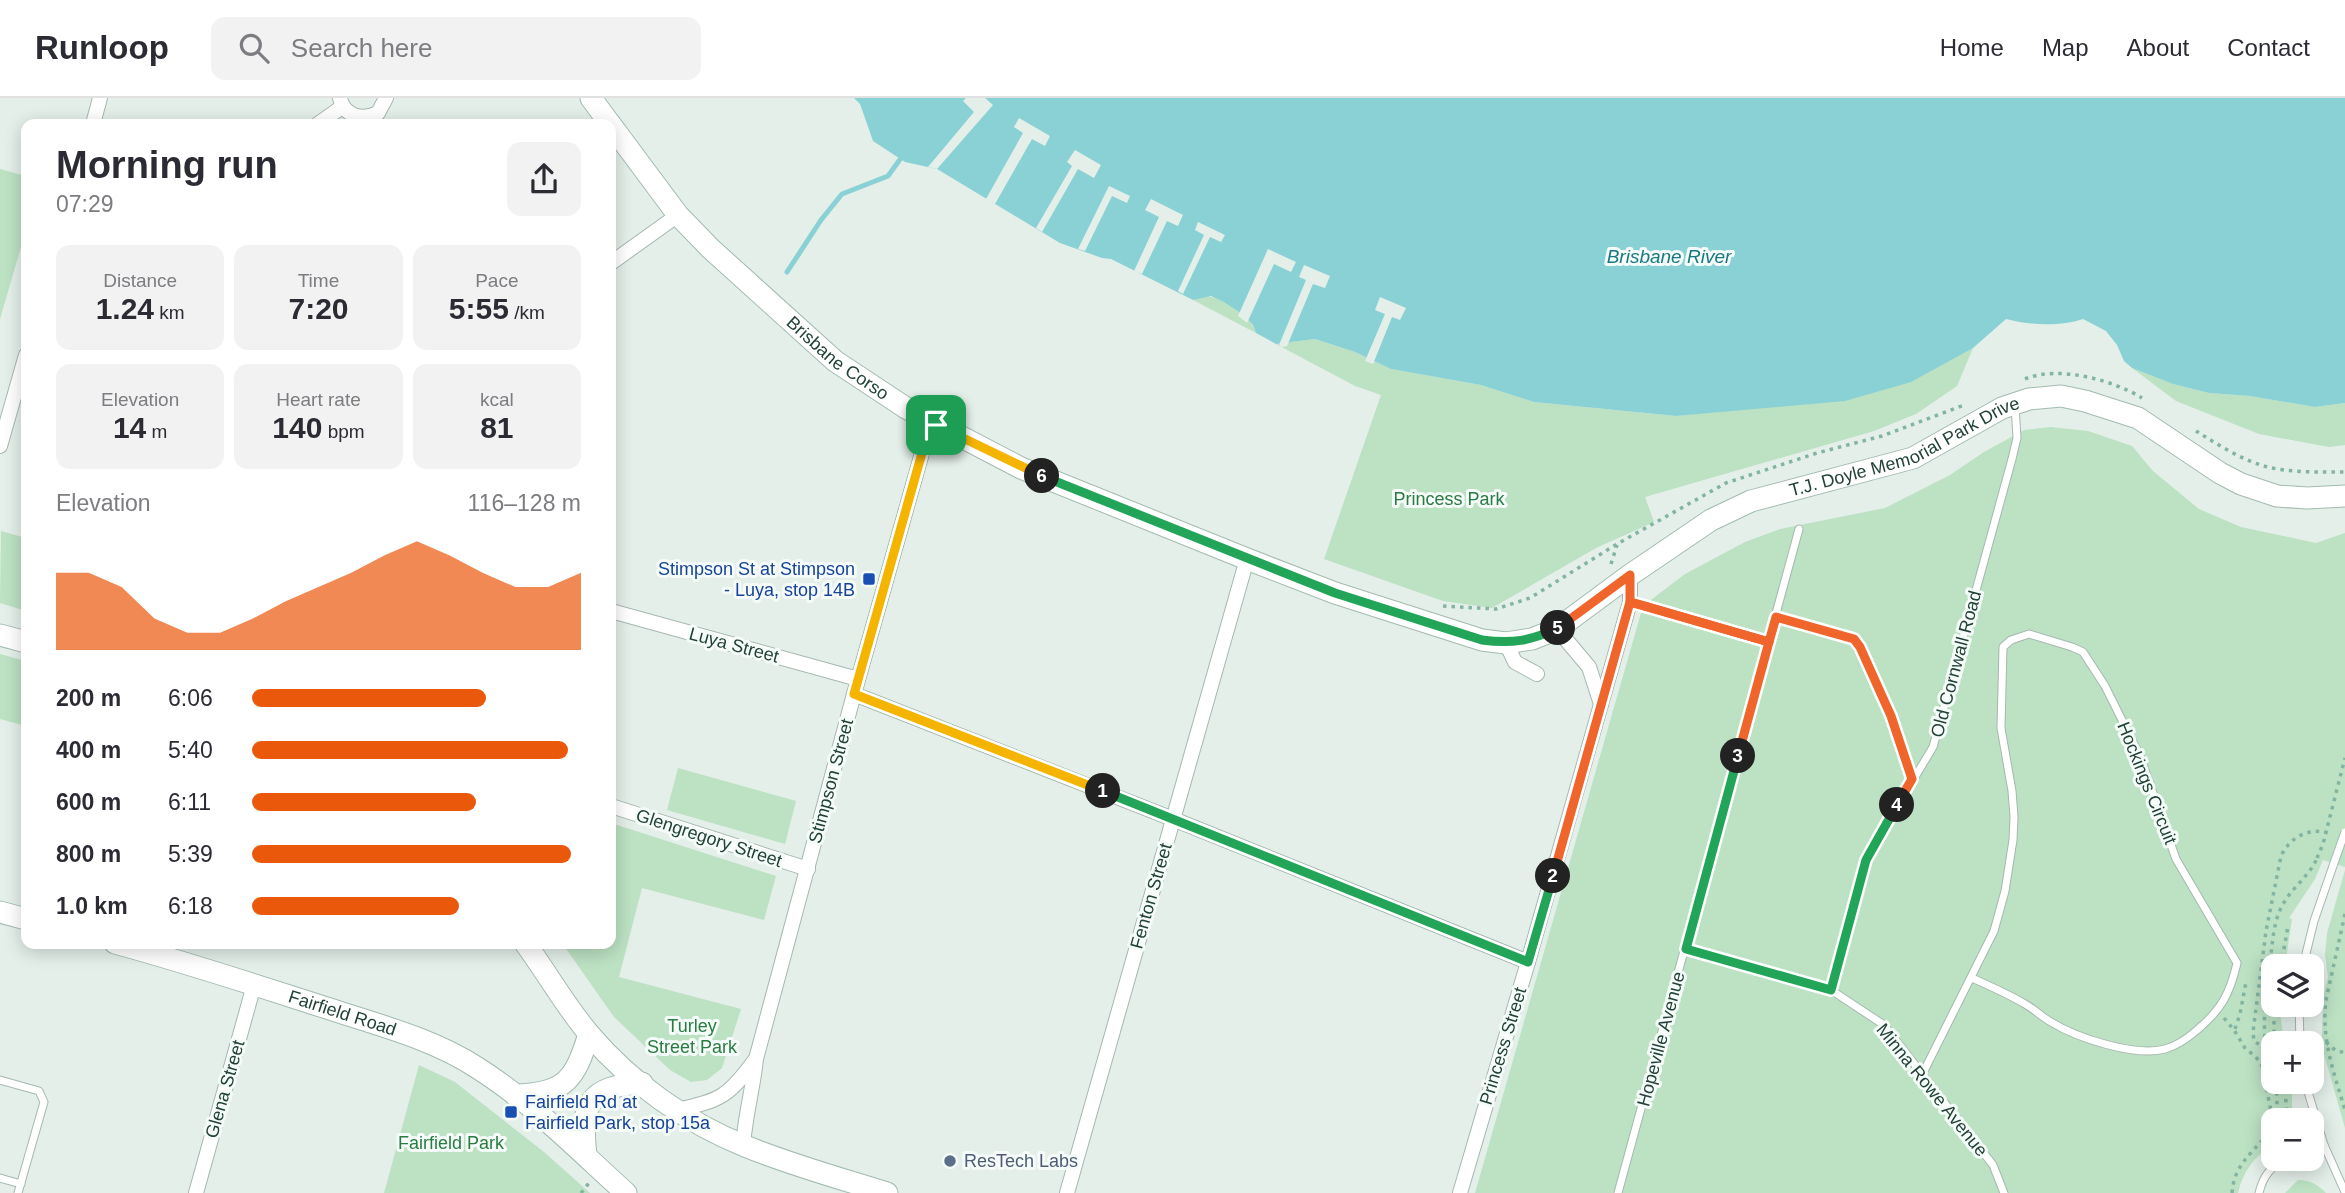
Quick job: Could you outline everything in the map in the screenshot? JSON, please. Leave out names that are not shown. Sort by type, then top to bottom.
[{"type":"street","points":[[94,119],[100,98]]},
{"type":"street","points":[[323,119],[341,103],[350,114],[370,116],[382,108],[386,98]]},
{"type":"street","name":"Brisbane Corso","points":[[591,98],[606,119]]},
{"type":"street","name":"Brisbane Corso","points":[[616,133],[678,215],[711,249],[835,361],[878,391],[936,425],[1021,468],[1247,559],[1335,593],[1482,640]]},
{"type":"street","points":[[616,259],[678,215]]},
{"type":"street","points":[[0,446],[21,372]]},
{"type":"street","name":"T.J. Doyle Memorial Park Drive","points":[[1482,640],[1506,643],[1532,639],[1557,629],[1711,520],[1751,501],[1913,458],[2002,408],[2029,399],[2061,396],[2138,418],[2220,473],[2241,484],[2277,496],[2345,496]]},
{"type":"street","name":"Stimpson Street","points":[[743,1146],[756,1059],[922,453],[936,425]]},
{"type":"street","name":"Fenton Street","points":[[1066,1193],[1247,559]]},
{"type":"street","name":"Princess Street","points":[[1460,1193],[1630,602],[1630,575]]},
{"type":"street","name":"Luya Street","points":[[616,613],[856,687],[1173,819],[1528,962]]},
{"type":"street","points":[[1557,629],[1589,667],[1601,704]]},
{"type":"street","points":[[0,635],[21,641]]},
{"type":"street","points":[[1506,643],[1515,662],[1537,674]]},
{"type":"street","name":"Glengregory Street","points":[[616,808],[808,869]]},
{"type":"street","points":[[0,912],[21,918]]},
{"type":"street","name":"Fairfield Road","points":[[135,949],[412,1036],[475,1066],[551,1123],[626,1193]]},
{"type":"street","points":[[529,949],[589,1034],[615,1060],[677,1110],[743,1146],[887,1193]]},
{"type":"street","name":"Glena Street","points":[[196,1193],[254,985]]},
{"type":"street","points":[[515,1095],[533,1095],[562,1084],[574,1074],[589,1034]]},
{"type":"street","name":"Stimpson Street","points":[[677,1110],[710,1102],[724,1094],[737,1085],[756,1059]]},
{"type":"street","points":[[586,1155],[583,1129],[585,1114],[592,1101],[609,1088],[642,1083]]},
{"type":"lane","name":"Old Cornwall Road","points":[[1831,990],[1866,860],[1912,779],[1928,757],[1936,737],[2017,438],[2015,403]]},
{"type":"lane","name":"Hopeville Avenue","points":[[1618,1193],[1799,529]]},
{"type":"lane","points":[[1630,602],[1769,642]]},
{"type":"lane","points":[[1776,617],[1854,639],[1891,716],[1912,779]]},
{"type":"lane","name":"Hockings Circuit","points":[[1922,1075],[1972,978],[1999,916],[2013,840],[2012,791],[2001,728],[2003,647],[2011,640],[2029,634],[2083,652],[2098,675],[2140,756],[2176,859],[2237,963],[2232,986],[2216,1014],[2193,1034],[2176,1044],[2164,1049],[2146,1051],[2128,1049],[2080,1035],[2052,1023],[2027,1005],[1972,978]]},
{"type":"lane","points":[[2306,954],[2314,921],[2345,832]]},
{"type":"lane","name":"Minna Rowe Avenue","points":[[1686,949],[1831,990],[1884,1025],[1993,1166],[2004,1193]]},
{"type":"lane","points":[[0,1080],[39,1091],[44,1102],[19,1193]]},
{"type":"lane","points":[[2309,1094],[2325,1145],[2345,1192]]},
{"type":"lane","points":[[2259,1193],[2270,1171]]},
{"type":"lane","points":[[0,1178],[21,1184]]},
{"type":"path","points":[[1608,574],[1617,544]]},
{"type":"path","points":[[2264,1031],[2263,1015],[2276,922],[2283,903],[2312,870],[2323,844],[2345,758]]},
{"type":"path","points":[[2261,1046],[2254,1041],[2253,1032],[2266,931],[2281,856],[2286,846],[2302,834],[2321,830],[2333,834]]},
{"type":"path","points":[[2345,914],[2343,936],[2326,1000],[2325,1042],[2345,1110]]},
{"type":"path","points":[[2283,954],[2288,926]]},
{"type":"path","points":[[2234,1030],[2247,979]]},
{"type":"path","points":[[2222,1016],[2262,1066],[2269,1108]]},
{"type":"path","points":[[2325,1042],[2335,1050],[2345,1053]]},
{"type":"path","points":[[2232,1193],[2235,1175],[2240,1166],[2261,1142]]},
{"type":"path","points":[[581,1193],[590,1181]]},
{"type":"green space","points":[[0,169],[21,175],[21,247],[0,319]]},
{"type":"green space","points":[[1205,296],[1235,308],[1248,320],[1256,333],[1193,300]]},
{"type":"green space","name":"Princess Park","points":[[1315,339],[1355,352],[1391,369],[1481,385],[1534,402],[1676,416],[1742,409],[1947,361],[1973,348],[1957,386],[1916,414],[1874,431],[1645,497],[1654,522],[1596,548],[1492,608],[1443,601],[1324,559],[1381,395],[1355,386],[1276,344]]},
{"type":"green space","points":[[2132,368],[2173,384],[2209,393],[2250,396],[2315,407],[2345,403],[2345,445],[2329,447],[2259,434],[2176,401]]},
{"type":"green space","points":[[2051,427],[2088,431],[2132,446],[2153,471],[2199,509],[2241,527],[2316,543],[2345,533],[2345,867],[2323,860],[2315,879],[2289,918],[2292,919],[2287,954],[2261,954],[2261,1017],[2281,1017],[2282,1031],[2261,1031],[2261,1094],[2292,1094],[2292,1108],[2261,1108],[2261,1154],[2243,1178],[2238,1193],[1475,1193],[1643,606],[1685,574],[1745,542],[1780,529],[1885,508],[1950,475],[2024,430]]},
{"type":"green space","points":[[1,531],[21,537],[21,609],[0,603]]},
{"type":"green space","points":[[0,654],[21,660],[21,725],[0,719]]},
{"type":"green space","points":[[678,768],[796,801],[785,844],[667,810]]},
{"type":"green space","name":"Turley Street Park","points":[[616,825],[776,876],[764,920],[642,888],[619,977],[741,1009],[722,1068],[707,1080],[691,1082],[670,1070],[614,1017],[566,949],[616,949]]},
{"type":"green space","points":[[2345,870],[2345,1128],[2324,1054],[2322,1031],[2324,993],[2328,977],[2325,955],[2327,933]]},
{"type":"green space","name":"Fairfield Park","points":[[419,1065],[455,1082],[544,1152],[590,1193],[384,1193]]},
{"type":"green space","points":[[2298,1180],[2313,1183],[2326,1193],[2285,1193]]},
{"type":"water","name":"Brisbane River","points":[[854,98],[2345,98],[2345,403],[2315,407],[2250,396],[2209,393],[2173,384],[2132,368],[2124,361],[2117,345],[2106,331],[2083,319],[2044,324],[2006,319],[1973,348],[1911,382],[1845,401],[1676,416],[1534,402],[1481,385],[1391,369],[1355,352],[1315,339],[1276,344],[1256,333],[1244,315],[1224,302],[1211,296],[1193,300],[1111,259],[1060,243],[937,169],[905,162],[873,141],[860,104]]},
{"type":"pier","points":[[966,98],[985,98],[993,105],[937,169],[928,167],[974,112],[963,101]]},
{"type":"pier","points":[[1019,118],[1050,136],[1045,146],[1032,139],[995,204],[986,199],[1023,133],[1014,127]]},
{"type":"pier","points":[[1075,150],[1101,165],[1094,178],[1078,169],[1042,232],[1036,228],[1072,166],[1067,162]]},
{"type":"pier","points":[[1109,186],[1130,196],[1127,203],[1112,196],[1085,251],[1078,249]]},
{"type":"pier","points":[[1151,199],[1183,215],[1178,226],[1167,221],[1142,274],[1134,271],[1159,217],[1145,210]]},
{"type":"pier","points":[[1198,222],[1225,235],[1221,242],[1210,237],[1183,294],[1178,291],[1204,235],[1195,230]]},
{"type":"pier","points":[[1268,249],[1296,262],[1291,272],[1274,264],[1247,323],[1238,316]]},
{"type":"pier","points":[[1304,265],[1330,276],[1325,288],[1313,284],[1287,346],[1282,347],[1279,345],[1306,280],[1299,277]]},
{"type":"pier","points":[[1380,297],[1406,308],[1400,320],[1392,317],[1373,364],[1365,361],[1385,314],[1375,310]]},
{"type":"waterway","points":[[787,272],[821,220],[842,194],[888,176],[901,158]]},
{"type":"place","name":"Stimpson St at Stimpson - Luya, stop 14B","points":[[869,579]]},
{"type":"place","name":"Fairfield Rd at Fairfield Park, stop 15a","points":[[511,1112]]},
{"type":"place","name":"ResTech Labs","points":[[950,1161]]},
{"type":"route","points":[[936,425],[922,453],[854,694],[1192,826],[1528,962],[1630,602],[1769,642],[1686,949],[1831,990],[1866,860],[1912,779],[1891,716],[1854,639],[1776,617],[1769,642],[1645,606],[1630,602],[1630,575],[1557,629],[1532,639],[1506,643],[1482,640],[1335,593],[1247,559],[1021,468],[936,425]]}]
